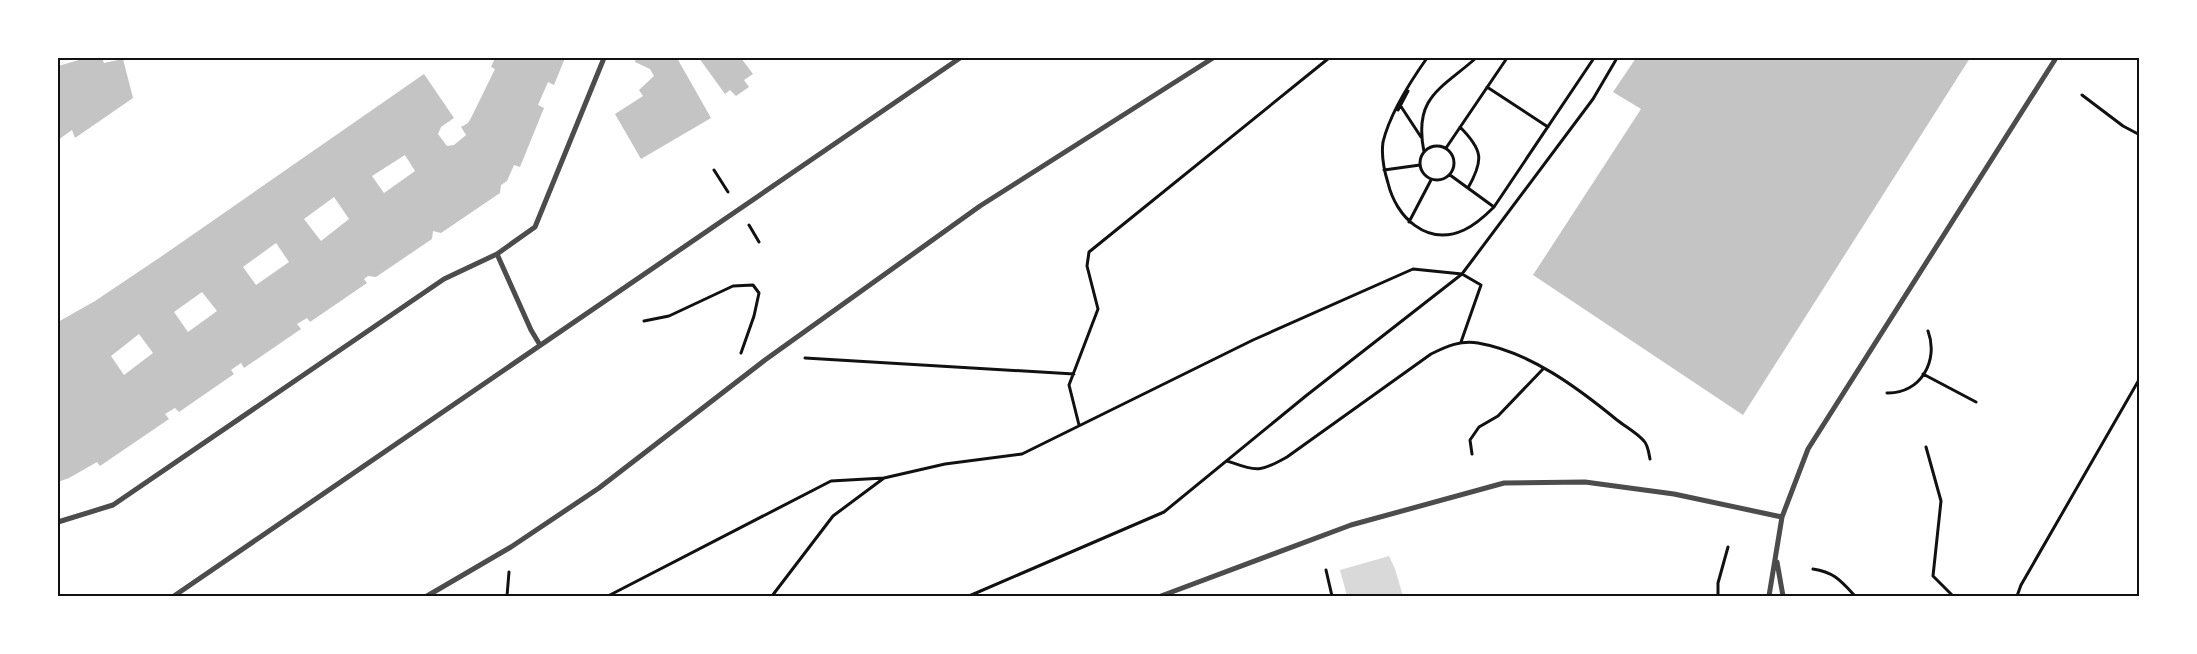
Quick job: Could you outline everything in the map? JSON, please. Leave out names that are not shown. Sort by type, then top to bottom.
[{"type":"street","points":[[58,522],[113,504],[444,278],[497,254],[535,227],[604,58]]},
{"type":"street","points":[[174,596],[960,58]]},
{"type":"street","points":[[427,596],[511,546],[599,488],[745,375],[980,206],[1213,58]]},
{"type":"street","points":[[1769,596],[1782,518],[1808,449],[2056,58]]},
{"type":"street","points":[[497,254],[531,330],[540,345]]},
{"type":"street","points":[[1161,596],[1351,525],[1504,483],[1585,482],[1674,494],[1782,518]]},
{"type":"street","points":[[1776,559],[1783,596]]},
{"type":"path","points":[[1079,426],[1069,385],[1098,310],[1087,266],[1090,252],[1329,58]]},
{"type":"path","points":[[1427,58],[1400,99],[1383,142],[1384,170],[1390,191],[1399,210],[1409,222],[1424,232],[1442,235],[1462,231],[1479,221],[1494,208],[1594,58]]},
{"type":"path","points":[[1424,152],[1436,146],[1446,148],[1453,156],[1454,162],[1450,175],[1444,180],[1431,180],[1421,171],[1420,165],[1424,152],[1421,137],[1421,117],[1428,101],[1440,88],[1476,58]]},
{"type":"path","points":[[1446,148],[1507,58]]},
{"type":"path","points":[[969,596],[1164,512],[1307,395],[1462,274],[1593,99],[1617,58]]},
{"type":"path","points":[[1389,128],[1418,71]]},
{"type":"path","points":[[1487,87],[1548,127]]},
{"type":"path","points":[[2082,94],[2123,126],[2140,135]]},
{"type":"path","points":[[1400,99],[1400,106],[1421,137]]},
{"type":"path","points":[[1460,127],[1474,142],[1479,155],[1478,171],[1468,188]]},
{"type":"path","points":[[1384,170],[1420,165]]},
{"type":"path","points":[[1450,175],[1494,208]]},
{"type":"path","points":[[1409,222],[1431,180]]},
{"type":"path","points":[[608,596],[831,482],[884,478],[945,464],[1022,454],[1253,340],[1413,269],[1462,274],[1481,284],[1461,342]]},
{"type":"path","points":[[644,322],[668,316],[733,286],[753,285],[759,293],[754,316],[740,355],[745,375]]},
{"type":"path","points":[[1887,393],[1908,390],[1923,374],[1932,355],[1932,343],[1928,330]]},
{"type":"path","points":[[1227,461],[1254,470],[1270,467],[1287,457],[1431,354],[1461,342],[1478,343],[1508,352],[1543,369],[1589,396],[1645,442],[1650,459]]},
{"type":"path","points":[[771,356],[1074,374]]},
{"type":"path","points":[[1472,454],[1470,440],[1479,427],[1498,416],[1543,369]]},
{"type":"path","points":[[1923,374],[1976,402]]},
{"type":"path","points":[[2017,596],[2021,585],[2140,378]]},
{"type":"path","points":[[1926,447],[1941,501],[1933,576],[1954,596]]},
{"type":"path","points":[[772,596],[833,516],[884,478]]},
{"type":"path","points":[[1718,596],[1718,583],[1728,547]]},
{"type":"path","points":[[1813,569],[1827,571],[1838,578],[1855,596]]},
{"type":"path","points":[[1326,570],[1332,596]]},
{"type":"shaded area","points":[[1389,556],[1403,596],[1347,596],[1340,570]]},
{"type":"building","points":[[79,58],[102,58],[104,63],[123,59],[133,98],[75,138],[72,130],[58,140],[58,66],[79,60]]},
{"type":"building","points":[[495,58],[565,58],[554,85],[548,82],[538,105],[544,108],[520,167],[514,165],[507,181],[501,185],[500,193],[441,233],[433,231],[432,239],[376,277],[368,276],[364,279],[367,283],[310,322],[307,318],[297,324],[301,329],[244,368],[241,363],[231,370],[234,374],[179,412],[175,408],[165,414],[169,419],[100,466],[97,462],[58,482],[58,322],[95,301],[162,256],[424,74],[454,118],[441,127],[438,134],[447,146],[454,145],[466,135],[461,127],[468,123],[472,116],[495,69],[491,67]],"holes":[[[405,155],[415,171],[384,193],[372,176]],[[334,197],[349,219],[321,241],[304,219]],[[276,243],[289,262],[256,285],[243,267]],[[202,292],[217,311],[188,332],[174,312]],[[139,334],[153,353],[124,375],[111,356]]]},
{"type":"building","points":[[636,58],[677,58],[711,118],[641,159],[615,114],[643,96],[639,90],[654,76],[650,69],[635,62]]},
{"type":"building","points":[[699,58],[741,58],[753,74],[744,80],[749,87],[736,96],[730,90],[725,94]]},
{"type":"building","points":[[1636,58],[1970,58],[1743,415],[1533,275],[1641,109],[1613,92]]}]
